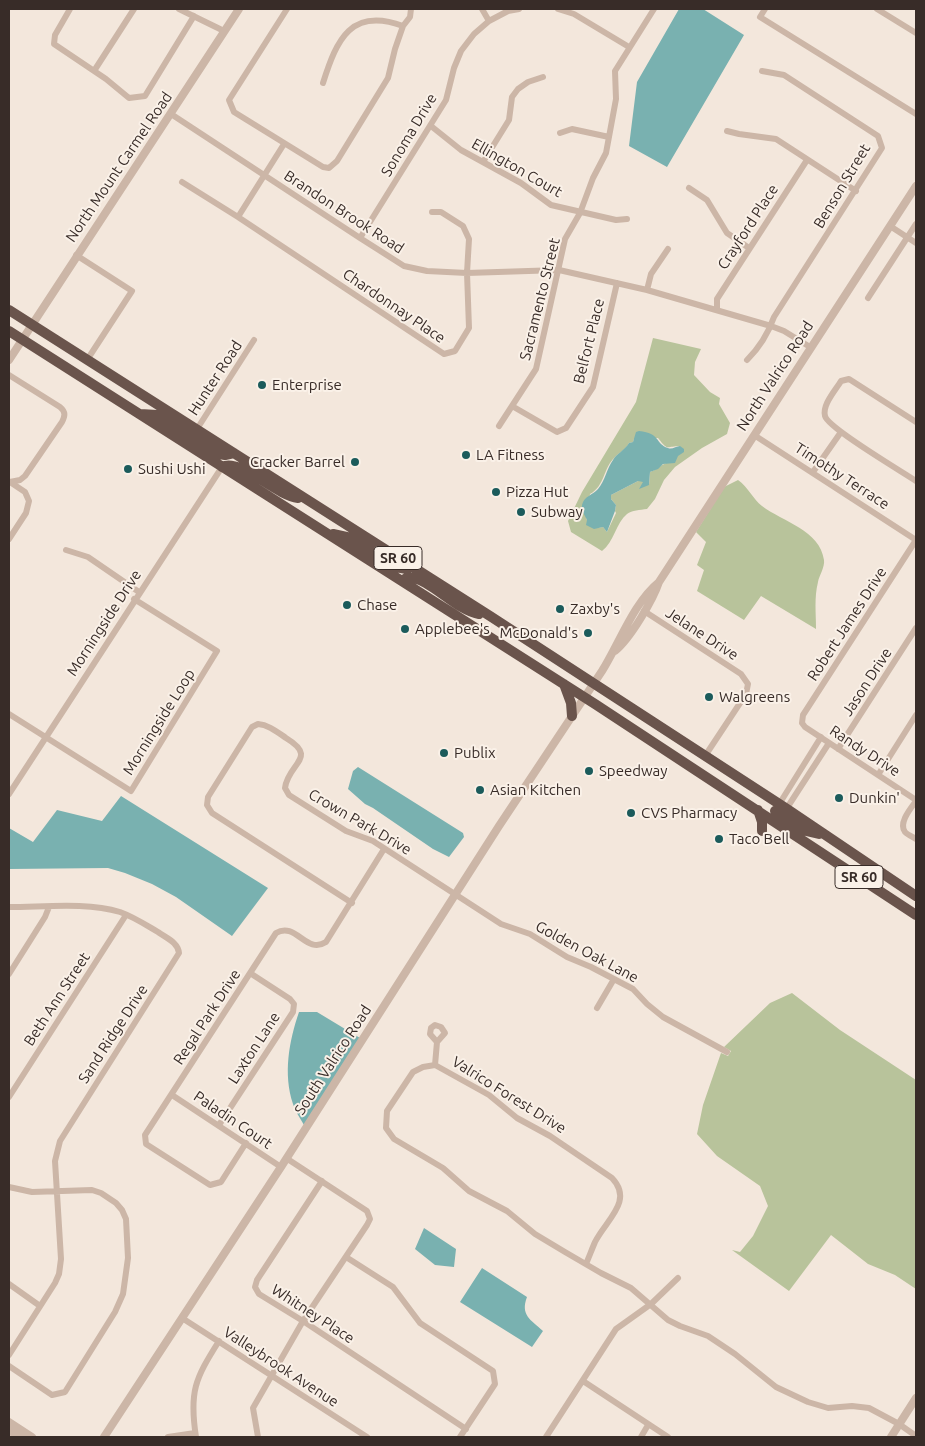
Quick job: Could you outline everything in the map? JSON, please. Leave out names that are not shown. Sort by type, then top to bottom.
[{"type":"highway","name":"SR 60","points":[[9,310],[412,566],[705,756],[778,813],[916,915]]},
{"type":"highway","name":"SR 60","points":[[9,331],[585,697],[758,810],[778,813],[806,831],[825,835],[916,896]]},
{"type":"highway","points":[[139,414],[157,415],[219,454],[234,454]]},
{"type":"highway","points":[[222,467],[226,464],[235,465],[281,492],[292,497],[306,499]]},
{"type":"highway","points":[[325,532],[351,538],[401,569],[407,569],[412,566]]},
{"type":"highway","points":[[402,581],[408,578],[418,579],[461,607],[475,613],[490,616]]},
{"type":"highway","points":[[564,684],[571,703],[572,716]]},
{"type":"highway","points":[[758,810],[762,822],[762,831]]},
{"type":"street","points":[[70,9],[55,35],[54,44],[129,98],[145,96],[194,16]]},
{"type":"street","points":[[94,71],[134,9]]},
{"type":"street","points":[[179,9],[224,32]]},
{"type":"street","name":"North Mount Carmel Road","points":[[9,360],[76,255],[239,9]]},
{"type":"street","points":[[287,9],[229,100],[234,112],[322,167],[329,168],[337,161],[388,78],[395,49],[403,26],[410,17],[411,9]]},
{"type":"street","points":[[482,9],[490,20]]},
{"type":"street","name":"Sonoma Drive","points":[[360,238],[446,100],[454,68],[461,51],[474,34],[490,20],[508,11],[518,9]]},
{"type":"street","points":[[558,9],[575,11],[628,47]]},
{"type":"street","name":"Sacramento Street","points":[[499,426],[536,369],[565,239],[580,213],[593,178],[606,153],[616,99],[615,71],[628,47],[654,9]]},
{"type":"street","points":[[765,9],[760,17],[916,114]]},
{"type":"street","points":[[877,9],[916,33]]},
{"type":"street","points":[[323,83],[344,34],[352,27],[363,21],[388,20],[403,26]]},
{"type":"street","name":"Benson Street","points":[[747,360],[757,351],[774,317],[882,148],[878,136],[784,75],[762,71]]},
{"type":"street","points":[[483,162],[509,120],[512,97],[518,89],[528,82],[543,77]]},
{"type":"street","name":"Brandon Brook Road","points":[[170,114],[404,266],[427,272],[467,273],[559,270],[646,290],[784,330],[810,348]]},
{"type":"street","name":"Ellington Court","points":[[431,126],[461,150],[521,183],[551,205],[616,220],[626,219]]},
{"type":"street","points":[[560,132],[572,128],[609,137]]},
{"type":"street","points":[[727,131],[776,139],[856,191]]},
{"type":"street","points":[[238,217],[284,144]]},
{"type":"street","name":"Crayford Place","points":[[716,310],[717,299],[807,160]]},
{"type":"street","name":"Chardonnay Place","points":[[182,182],[444,354],[455,351],[469,328],[467,273],[470,239],[463,226],[441,212],[432,212]]},
{"type":"street","name":"North Valrico Road","points":[[615,651],[624,644],[656,592],[659,582],[916,186]]},
{"type":"street","points":[[689,188],[707,200],[727,232],[749,248]]},
{"type":"street","points":[[868,298],[916,224]]},
{"type":"street","points":[[890,226],[916,243]]},
{"type":"street","points":[[646,290],[651,274],[668,249]]},
{"type":"street","points":[[76,255],[132,291],[87,360]]},
{"type":"street","name":"Belfort Place","points":[[512,406],[557,432],[566,428],[593,387],[617,283]]},
{"type":"street","name":"Hunter Road","points":[[197,430],[254,340]]},
{"type":"street","points":[[9,375],[60,407],[64,411],[65,416],[26,474],[20,480],[9,482]]},
{"type":"street","points":[[916,422],[849,379],[841,381],[825,408],[827,421],[916,481]]},
{"type":"street","points":[[813,472],[841,432]]},
{"type":"street","name":"Timothy Terrace","points":[[754,435],[916,540]]},
{"type":"street","name":"Morningside Drive","points":[[9,794],[134,599],[222,467]]},
{"type":"street","points":[[9,482],[25,492],[29,499],[26,513],[9,539]]},
{"type":"street","name":"Robert James Drive","points":[[802,722],[803,715],[916,540]]},
{"type":"street","points":[[66,550],[88,557],[139,592]]},
{"type":"street","name":"North Valrico Road","points":[[585,697],[615,651],[618,640],[650,589],[659,582]]},
{"type":"street","name":"Morningside Loop","points":[[9,714],[131,791],[217,651],[134,599]]},
{"type":"street","name":"Jelane Drive","points":[[644,611],[741,674],[748,684],[746,694],[705,756]]},
{"type":"street","name":"Jason Drive","points":[[838,748],[916,628]]},
{"type":"street","name":"South Valrico Road","points":[[104,1437],[499,826],[585,697]]},
{"type":"street","points":[[878,775],[916,715]]},
{"type":"street","name":"Randy Drive","points":[[802,722],[805,727],[916,800]]},
{"type":"street","name":"Crown Park Drive","points":[[352,903],[212,813],[207,805],[208,797],[252,728],[258,724],[266,725],[297,744],[301,750],[301,757],[286,781],[285,788],[290,795],[346,831],[373,841],[456,895]]},
{"type":"street","points":[[778,813],[821,737]]},
{"type":"street","points":[[778,813],[829,743]]},
{"type":"street","points":[[916,800],[904,820],[903,826],[905,832],[916,839]]},
{"type":"street","name":"Regal Park Drive","points":[[246,1143],[221,1182],[210,1185],[146,1144],[145,1135],[276,933],[282,929],[289,930],[312,945],[321,946],[326,942],[352,903],[384,849]]},
{"type":"street","name":"Golden Oak Lane","points":[[456,895],[501,924],[530,934],[566,957],[591,967],[633,989],[663,1017],[727,1052]]},
{"type":"street","points":[[9,974],[45,917],[49,907]]},
{"type":"street","name":"Sand Ridge Drive","points":[[9,908],[92,907],[126,915],[140,921],[174,943],[178,948],[178,955],[61,1138],[56,1154],[61,1259],[59,1274],[9,1355]]},
{"type":"street","name":"Beth Ann Street","points":[[9,1097],[126,915]]},
{"type":"street","name":"Laxton Lane","points":[[219,1125],[293,1012],[294,1004],[290,999],[250,973]]},
{"type":"street","points":[[597,1008],[614,979]]},
{"type":"street","points":[[435,1064],[437,1042]]},
{"type":"street","name":"Valrico Forest Drive","points":[[586,1264],[595,1242],[620,1204],[622,1192],[619,1184],[550,1136],[517,1118],[489,1095],[435,1064],[423,1066],[413,1072],[387,1111],[386,1128],[394,1140],[443,1168],[470,1191],[507,1210],[535,1234],[601,1273],[631,1288],[668,1320],[708,1336],[735,1354],[776,1387],[808,1402],[828,1408],[852,1406],[869,1408],[900,1424],[916,1436]]},
{"type":"street","name":"Paladin Court","points":[[172,1095],[280,1167]]},
{"type":"street","points":[[258,1437],[253,1408],[303,1321],[370,1219],[367,1211],[286,1158]]},
{"type":"street","name":"Whitney Place","points":[[322,1181],[257,1280],[255,1287],[259,1294],[466,1429]]},
{"type":"street","points":[[9,1187],[32,1192],[92,1190],[101,1193],[116,1203],[126,1219],[128,1258],[123,1294],[116,1312],[65,1392],[52,1395],[9,1366]]},
{"type":"street","points":[[346,1256],[393,1287],[420,1323],[493,1371],[495,1384],[460,1437]]},
{"type":"street","points":[[546,1437],[616,1329],[651,1304],[678,1278]]},
{"type":"street","points":[[9,1284],[40,1306]]},
{"type":"street","name":"Valleybrook Avenue","points":[[182,1318],[367,1437]]},
{"type":"street","points":[[168,1437],[195,1435],[192,1412],[194,1390],[203,1366],[219,1341]]},
{"type":"street","points":[[583,1381],[668,1437]]},
{"type":"street","points":[[891,1437],[916,1398]]},
{"type":"street","points":[[9,1422],[32,1437]]},
{"type":"street","points":[[642,1437],[648,1425]]},
{"type":"street","points":[[9,1430],[20,1437]]},
{"type":"green space","points":[[653,338],[701,349],[695,362],[694,375],[710,392],[720,398],[719,404],[730,423],[727,434],[702,448],[675,467],[664,480],[655,499],[647,509],[634,511],[623,518],[609,543],[602,551],[571,532],[568,521],[582,492],[636,402]],"holes":[[[658,438],[668,447],[680,446],[669,462],[650,472],[649,485],[642,480],[638,481],[611,495],[611,499],[616,505],[616,513],[607,532],[603,527],[597,528],[586,517],[590,494],[599,486],[611,461],[634,439]]]},
{"type":"green space","points":[[738,480],[762,506],[808,534],[816,541],[821,550],[824,563],[816,594],[816,629],[761,596],[744,620],[697,591],[704,570],[697,565],[706,542],[696,532],[724,487]]},
{"type":"green space","points":[[792,993],[840,1030],[916,1080],[916,1289],[895,1275],[868,1264],[831,1235],[789,1291],[732,1250],[740,1252],[753,1236],[768,1206],[760,1186],[717,1156],[697,1134],[703,1105],[721,1053],[728,1056],[731,1051],[724,1047],[770,1003]]},
{"type":"water","points":[[679,9],[703,9],[744,35],[667,167],[629,146],[637,82]]},
{"type":"water","points":[[636,432],[651,434],[668,448],[680,446],[684,449],[684,452],[678,456],[675,463],[663,464],[658,469],[650,472],[649,485],[639,489],[643,482],[638,481],[611,495],[611,499],[616,505],[607,532],[603,527],[594,529],[586,525],[587,520],[582,509],[583,502],[598,489],[615,458],[629,443],[633,442]]},
{"type":"water","points":[[358,767],[463,833],[464,837],[449,857],[433,849],[365,804],[348,789],[353,771]]},
{"type":"water","points":[[121,796],[268,888],[232,936],[176,897],[152,884],[125,873],[108,868],[9,869],[9,828],[33,842],[57,810],[102,821]]},
{"type":"water","points":[[299,1012],[317,1012],[360,1038],[304,1125],[294,1107],[288,1081],[288,1058],[292,1034]]},
{"type":"water","points":[[424,1228],[456,1249],[454,1267],[435,1265],[415,1249]]},
{"type":"water","points":[[482,1268],[527,1297],[525,1303],[526,1313],[543,1331],[532,1347],[460,1302]]},
{"type":"place","name":"Enterprise","points":[[262,385]]},
{"type":"place","name":"LA Fitness","points":[[466,455]]},
{"type":"place","name":"Cracker Barrel","points":[[355,462]]},
{"type":"place","name":"Sushi Ushi","points":[[128,469]]},
{"type":"place","name":"Pizza Hut","points":[[496,492]]},
{"type":"place","name":"Subway","points":[[521,512]]},
{"type":"place","name":"Chase","points":[[347,605]]},
{"type":"place","name":"Zaxby's","points":[[560,609]]},
{"type":"place","name":"Applebee's","points":[[405,629]]},
{"type":"place","name":"McDonald's","points":[[588,633]]},
{"type":"place","name":"Walgreens","points":[[709,697]]},
{"type":"place","name":"Publix","points":[[444,753]]},
{"type":"place","name":"Speedway","points":[[589,771]]},
{"type":"place","name":"Asian Kitchen","points":[[480,790]]},
{"type":"place","name":"Dunkin'","points":[[839,798]]},
{"type":"place","name":"CVS Pharmacy","points":[[631,813]]},
{"type":"place","name":"Taco Bell","points":[[719,839]]}]
